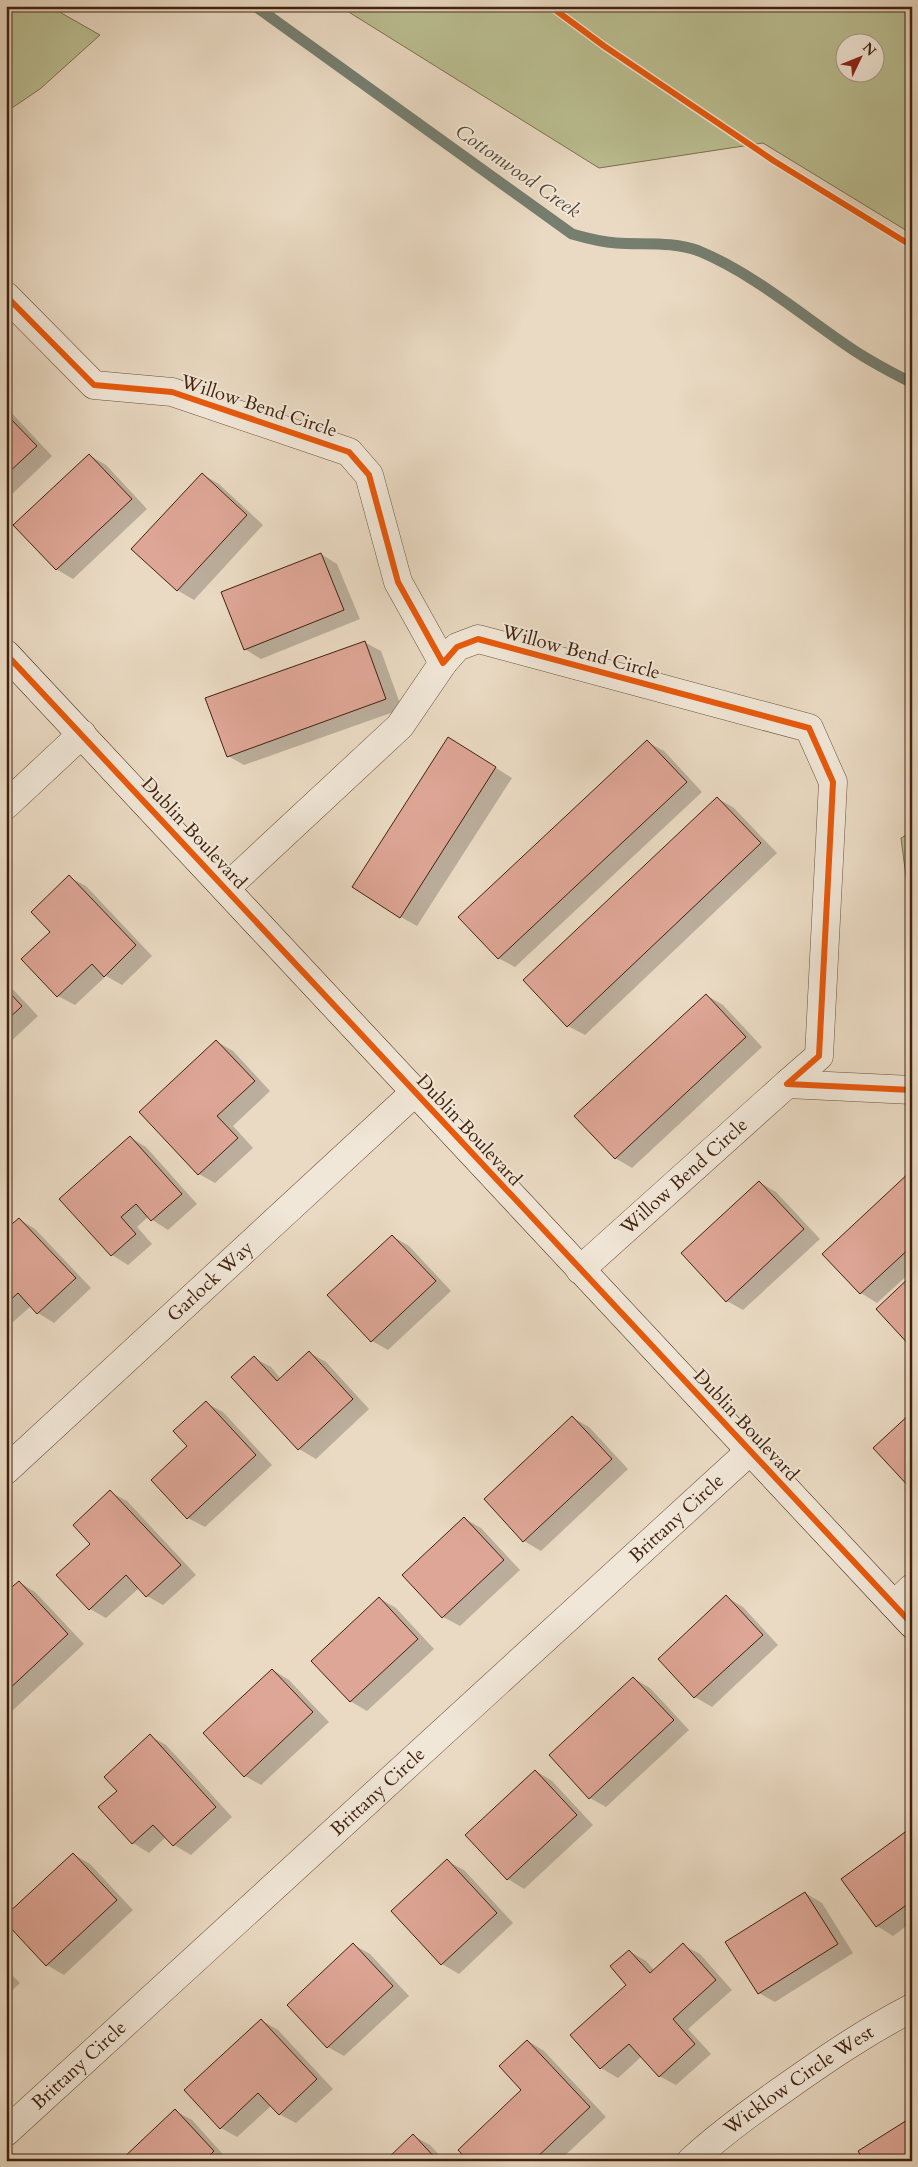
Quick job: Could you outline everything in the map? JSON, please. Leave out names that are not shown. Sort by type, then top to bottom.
[{"type":"street","name":"Willow Bend Circle","points":[[6,296],[94,385],[172,392],[349,452],[368,474],[398,582],[443,663]]},
{"type":"street","name":"Willow Bend Circle","points":[[226,888],[400,726],[443,663],[457,647],[478,640],[809,728],[833,782],[819,1056],[580,1270]]},
{"type":"street","name":"Dublin Boulevard","points":[[6,654],[750,1451],[906,1606]]},
{"type":"street","points":[[6,805],[82,734]]},
{"type":"street","points":[[787,1084],[912,1090]]},
{"type":"street","name":"Garlock Way","points":[[6,1470],[414,1093]]},
{"type":"street","name":"Brittany Circle","points":[[6,2132],[750,1451]]},
{"type":"street","name":"Wicklow Circle West","points":[[691,2161],[718,2136],[832,2055],[877,2026],[912,2008]]},
{"type":"green space","points":[[6,6],[49,6],[100,35],[40,89],[6,112]]},
{"type":"green space","points":[[339,6],[912,6],[912,234],[763,143],[599,168]]},
{"type":"green space","points":[[912,832],[912,904],[909,900],[901,838]]},
{"type":"building","points":[[6,414],[37,446],[6,475]]},
{"type":"building","points":[[89,454],[132,499],[56,570],[13,525]]},
{"type":"building","points":[[202,473],[247,515],[177,591],[131,549]]},
{"type":"building","points":[[321,553],[344,610],[244,650],[221,592]]},
{"type":"building","points":[[365,641],[386,699],[227,757],[205,698]]},
{"type":"building","points":[[448,737],[496,767],[400,918],[352,887]]},
{"type":"building","points":[[647,740],[687,782],[498,959],[458,917]]},
{"type":"building","points":[[717,797],[761,843],[567,1027],[523,980]]},
{"type":"building","points":[[69,875],[136,945],[104,977],[92,964],[57,997],[21,959],[50,932],[31,912]]},
{"type":"building","points":[[6,989],[22,1006],[6,1021]]},
{"type":"building","points":[[706,994],[746,1037],[615,1159],[574,1116]]},
{"type":"building","points":[[216,1040],[255,1081],[217,1116],[238,1138],[198,1175],[139,1112]]},
{"type":"building","points":[[130,1136],[182,1194],[151,1221],[136,1204],[121,1217],[136,1234],[111,1256],[59,1199]]},
{"type":"building","points":[[912,1170],[912,1246],[860,1294],[822,1254]]},
{"type":"building","points":[[759,1181],[804,1229],[726,1302],[681,1253]]},
{"type":"building","points":[[19,1218],[76,1278],[37,1314],[18,1293],[6,1304],[6,1229]]},
{"type":"building","points":[[392,1235],[436,1281],[371,1342],[327,1295]]},
{"type":"building","points":[[912,1275],[912,1348],[876,1309]]},
{"type":"building","points":[[309,1351],[353,1399],[298,1450],[231,1377],[254,1356],[277,1381]]},
{"type":"building","points":[[206,1401],[256,1455],[187,1519],[151,1480],[187,1446],[173,1431]]},
{"type":"building","points":[[912,1412],[912,1490],[873,1448]]},
{"type":"building","points":[[572,1416],[612,1459],[523,1542],[484,1499]]},
{"type":"building","points":[[110,1490],[181,1565],[146,1597],[126,1575],[89,1610],[56,1575],[90,1544],[73,1525]]},
{"type":"building","points":[[464,1517],[504,1560],[442,1618],[402,1575]]},
{"type":"building","points":[[19,1581],[68,1634],[6,1692],[6,1592]]},
{"type":"building","points":[[726,1595],[763,1635],[694,1698],[658,1659]]},
{"type":"building","points":[[379,1597],[418,1639],[350,1702],[311,1661]]},
{"type":"building","points":[[272,1669],[313,1712],[244,1777],[203,1733]]},
{"type":"building","points":[[633,1677],[674,1720],[589,1799],[549,1755]]},
{"type":"building","points":[[150,1734],[216,1807],[173,1846],[153,1825],[132,1844],[98,1807],[117,1791],[104,1777]]},
{"type":"building","points":[[535,1770],[577,1815],[507,1880],[465,1835]]},
{"type":"building","points":[[912,1827],[912,1901],[876,1927],[841,1879]]},
{"type":"building","points":[[73,1853],[117,1900],[46,1966],[6,1923],[6,1915]]},
{"type":"building","points":[[447,1859],[497,1913],[441,1965],[391,1911]]},
{"type":"building","points":[[805,1892],[838,1944],[758,1994],[725,1942]]},
{"type":"building","points":[[353,1943],[393,1986],[327,2048],[287,2005]]},
{"type":"building","points":[[683,1943],[716,1980],[673,2019],[695,2044],[659,2077],[629,2044],[600,2069],[570,2035],[626,1985],[610,1966],[629,1950],[650,1973]]},
{"type":"building","points":[[261,2019],[317,2079],[279,2115],[258,2093],[220,2129],[184,2090]]},
{"type":"building","points":[[527,2040],[590,2107],[533,2161],[468,2161],[458,2150],[521,2090],[499,2066]]},
{"type":"building","points":[[175,2109],[214,2151],[204,2161],[120,2161]]},
{"type":"building","points":[[912,2117],[912,2161],[864,2161],[858,2151]]},
{"type":"building","points":[[413,2134],[438,2161],[385,2161]]},
{"type":"waterway","name":"Cottonwood Creek","points":[[255,6],[572,234],[594,240],[626,244],[679,246],[699,251],[739,271],[857,352],[912,383]]},
{"type":"cycle path","points":[[550,6],[604,46],[774,161],[912,246]]},
{"type":"cycle path","points":[[6,296],[94,385],[172,392],[349,452],[369,475],[398,582],[443,663],[457,647],[478,639],[809,728],[833,782],[819,1056],[787,1084],[912,1090]]},
{"type":"cycle path","points":[[6,654],[912,1624]]}]
